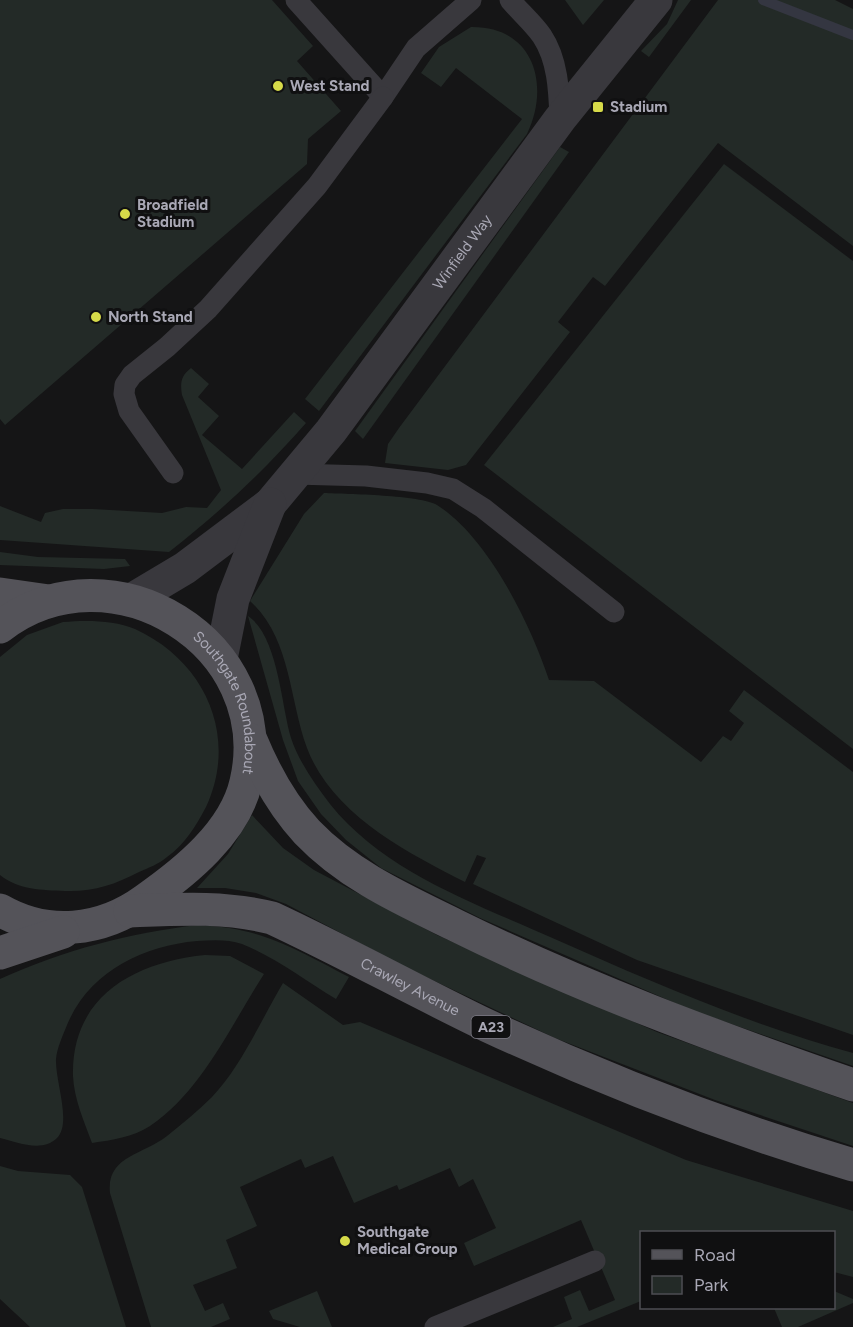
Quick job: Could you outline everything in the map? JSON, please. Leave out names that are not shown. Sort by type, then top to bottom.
[{"type":"main road","points":[[0,594],[49,601]]},
{"type":"main road","name":"Southgate Roundabout","points":[[0,627],[49,601],[82,594],[133,599],[184,626],[204,641],[221,659],[237,686],[251,740],[246,783],[233,812],[219,834],[181,873],[130,911],[82,927],[56,929],[34,924],[0,910]]},
{"type":"main road","points":[[251,740],[268,780],[308,833],[374,885],[498,946],[627,1003],[728,1042],[853,1085]]},
{"type":"main road","name":"Crawley Avenue","points":[[130,911],[242,910],[272,918],[489,1026],[598,1075],[697,1114],[853,1165]]},
{"type":"main road","points":[[0,953],[82,927]]},
{"type":"street","name":"Winfield Way","points":[[133,599],[185,568],[270,504],[331,430],[444,273],[560,119],[656,0]]},
{"type":"street","name":"Winfield Way","points":[[221,659],[233,598],[270,504]]},
{"type":"lane","points":[[296,0],[382,98]]},
{"type":"lane","points":[[173,473],[129,411],[124,394],[125,385],[132,375],[167,347],[208,309],[317,186],[416,48],[471,0]]},
{"type":"lane","points":[[510,0],[543,37],[553,60],[558,84],[560,119]]},
{"type":"lane","points":[[295,474],[366,476],[428,483],[453,489],[483,508],[614,612]]},
{"type":"lane","points":[[435,1327],[595,1261]]},
{"type":"green space","name":"Broadfield Stadium","points":[[0,0],[272,0],[313,46],[297,61],[341,111],[308,139],[307,164],[5,425],[0,419]]},
{"type":"green space","points":[[565,0],[604,0],[583,25]]},
{"type":"green space","points":[[678,0],[691,0],[649,57],[641,51],[667,24]]},
{"type":"green space","points":[[718,0],[835,0],[853,9],[853,246],[718,143],[605,286],[593,277],[558,322],[570,332],[466,465],[448,470],[385,463],[388,444],[399,428]]},
{"type":"green space","points":[[471,27],[492,29],[509,36],[522,47],[531,61],[536,78],[537,96],[534,115],[527,134],[319,411],[305,399],[522,119],[456,68],[441,87],[421,73],[439,47]]},
{"type":"green space","points":[[560,147],[569,152],[363,439],[355,431]]},
{"type":"green space","points":[[724,164],[853,261],[853,749],[484,465]]},
{"type":"green space","points":[[191,368],[209,384],[198,397],[219,416],[202,435],[242,469],[294,412],[306,423],[240,491],[169,552],[0,540],[0,506],[41,522],[45,513],[63,509],[162,513],[186,507],[207,508],[221,490],[182,395],[182,380]]},
{"type":"green space","points":[[324,493],[400,497],[437,505],[456,519],[490,560],[519,609],[549,680],[594,681],[701,762],[723,736],[731,741],[744,723],[729,711],[744,690],[853,772],[853,1035],[637,960],[473,884],[486,858],[477,855],[465,882],[396,844],[352,811],[334,793],[307,748],[287,670],[274,633],[250,601],[304,514]]},
{"type":"green space","points":[[0,552],[38,557],[125,559],[130,566],[104,569],[0,565]]},
{"type":"green space","points":[[248,616],[258,626],[272,654],[291,738],[303,764],[330,804],[352,828],[378,849],[405,868],[465,900],[630,972],[777,1030],[853,1053],[853,1066],[691,1010],[480,918],[381,868],[346,840],[321,814],[298,781],[283,740]]},
{"type":"green space","points":[[100,621],[118,624],[135,629],[160,643],[180,660],[197,681],[209,703],[216,728],[219,754],[215,780],[206,807],[194,828],[173,852],[161,862],[121,881],[94,889],[75,891],[31,888],[15,884],[0,875],[0,657],[27,635],[63,622]]},
{"type":"green space","points":[[252,815],[283,848],[314,870],[437,935],[657,1032],[853,1103],[853,1146],[715,1100],[555,1038],[407,968],[286,904],[256,893],[225,888],[197,888],[228,854]]},
{"type":"green space","points":[[198,925],[241,930],[260,935],[294,949],[349,977],[336,999],[266,956],[237,942],[197,941],[157,949],[137,956],[103,976],[77,1006],[67,1025],[56,1059],[63,1112],[61,1131],[57,1138],[37,1146],[0,1138],[0,979],[48,959],[97,944],[172,928]]},
{"type":"green space","points":[[205,955],[230,956],[264,974],[214,1056],[185,1095],[168,1112],[137,1133],[92,1143],[77,1102],[73,1076],[75,1048],[83,1024],[95,1004],[112,988],[132,975],[179,959]]},
{"type":"green space","points":[[283,983],[343,1025],[360,1022],[686,1160],[853,1211],[853,1277],[835,1272],[835,1231],[640,1231],[640,1301],[577,1327],[553,1327],[572,1319],[564,1297],[580,1290],[589,1311],[615,1300],[581,1220],[474,1266],[464,1243],[496,1228],[473,1179],[459,1187],[450,1168],[399,1190],[397,1185],[354,1203],[333,1156],[305,1168],[301,1159],[240,1187],[257,1226],[226,1240],[237,1268],[193,1285],[205,1311],[223,1303],[230,1319],[211,1327],[151,1327],[110,1193],[110,1181],[120,1164],[167,1136],[212,1097],[242,1057]]},
{"type":"green space","points":[[0,1166],[18,1171],[70,1175],[82,1187],[126,1327],[30,1327],[0,1299]]},
{"type":"green space","points":[[317,1291],[332,1327],[300,1327],[273,1319],[269,1311]]},
{"type":"green space","points":[[835,1291],[853,1299],[853,1303],[798,1327],[782,1327],[774,1309],[835,1309]]},
{"type":"waterway","points":[[763,0],[853,35]]},
{"type":"place","name":"West Stand","points":[[278,86]]},
{"type":"place","name":"Stadium","points":[[598,107]]},
{"type":"place","name":"Broadfield Stadium","points":[[125,214]]},
{"type":"place","name":"North Stand","points":[[96,317]]},
{"type":"place","name":"Southgate Medical Group","points":[[345,1241]]}]
